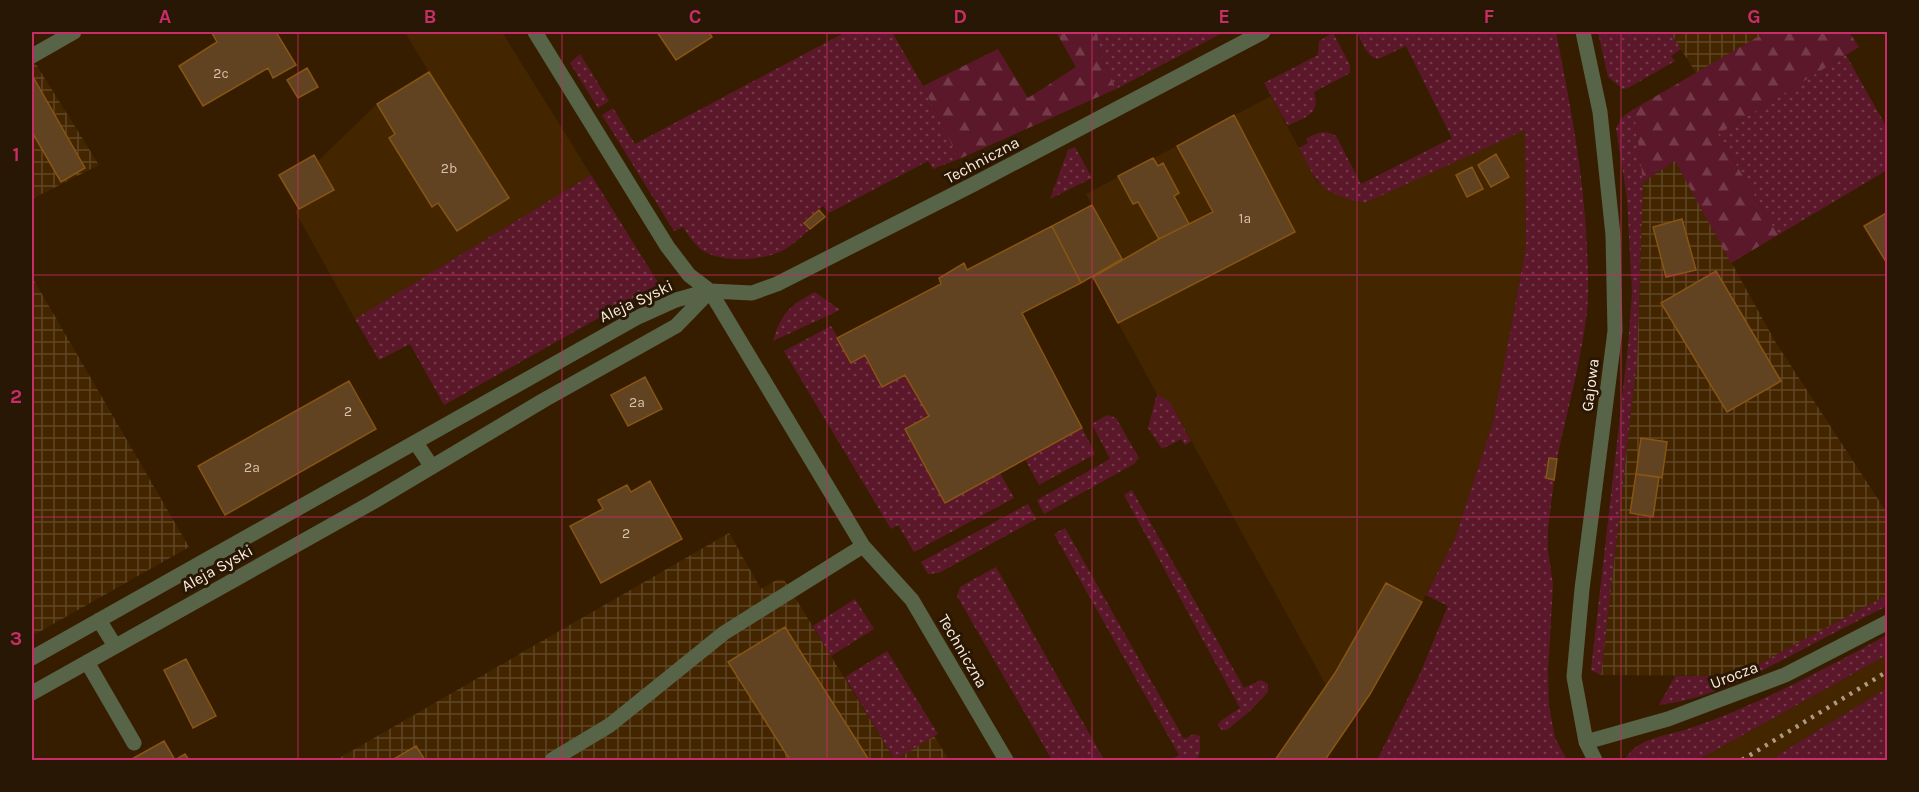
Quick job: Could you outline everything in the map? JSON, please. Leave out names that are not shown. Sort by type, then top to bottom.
[{"type":"street","points":[[32,56],[74,32]]},
{"type":"street","name":"Techniczna","points":[[535,32],[668,246],[689,275],[710,291],[863,546],[912,600],[1006,760]]},
{"type":"street","name":"Techniczna","points":[[710,291],[752,293],[796,275],[1263,32]]},
{"type":"street","name":"Gajowa","points":[[1582,32],[1600,112],[1613,235],[1615,331],[1582,589],[1574,677],[1586,742],[1595,760]]},
{"type":"street","name":"Aleja Syski","points":[[32,658],[636,318],[676,300],[710,291]]},
{"type":"street","name":"Aleja Syski","points":[[32,693],[676,326],[710,291]]},
{"type":"street","points":[[531,377],[544,400]]},
{"type":"street","points":[[416,443],[432,467]]},
{"type":"street","points":[[552,760],[610,725],[724,633],[863,546]]},
{"type":"street","points":[[99,620],[115,646]]},
{"type":"street","name":"Urocza","points":[[1586,742],[1668,719],[1785,675],[1887,621]]},
{"type":"street","points":[[87,662],[134,743]]},
{"type":"shaded area","points":[[409,32],[502,32],[591,175],[355,319],[295,211],[333,190],[318,161],[377,104],[429,72],[406,34]]},
{"type":"shaded area","points":[[1670,32],[1766,32],[1696,73]]},
{"type":"shaded area","points":[[32,58],[99,165],[32,199]]},
{"type":"shaded area","points":[[1271,96],[1317,182],[1365,203],[1525,129],[1526,247],[1493,422],[1455,538],[1422,602],[1386,583],[1327,687],[1170,402],[1157,394],[1093,277],[1122,259],[1086,194]]},
{"type":"shaded area","points":[[1675,161],[1776,343],[1887,513],[1887,595],[1737,676],[1601,675],[1637,360],[1643,182]]},
{"type":"shaded area","points":[[32,277],[189,547],[32,636]]},
{"type":"shaded area","points":[[729,533],[761,589],[778,579],[784,580],[895,760],[336,760]]},
{"type":"shaded area","points":[[1887,655],[1887,688],[1770,760],[1698,760]]},
{"type":"shaded area","points":[[934,736],[949,760],[895,760]]},
{"type":"green space","points":[[846,32],[892,32],[923,86],[959,159],[933,169],[928,161],[829,213],[823,206],[803,222],[809,230],[787,248],[769,256],[735,259],[714,256],[698,247],[683,227],[674,231],[602,115],[613,108],[635,144]]},
{"type":"green space","points":[[1056,32],[1097,32],[1100,52],[1116,89],[959,159],[923,86],[998,49],[1028,98],[1076,67]]},
{"type":"green space","points":[[1097,32],[1224,32],[1116,89],[1100,52]]},
{"type":"green space","points":[[1357,32],[1556,32],[1580,166],[1588,280],[1587,312],[1578,367],[1557,459],[1549,458],[1546,478],[1554,480],[1548,529],[1548,551],[1553,585],[1548,671],[1549,705],[1555,738],[1567,760],[1377,760],[1419,676],[1448,606],[1426,595],[1455,538],[1493,422],[1526,247],[1525,130],[1365,203],[1339,196],[1330,191],[1317,180],[1299,148],[1308,143],[1306,139],[1314,135],[1324,132],[1336,136],[1361,184],[1452,138],[1406,46],[1378,59],[1367,52]]},
{"type":"green space","points":[[1598,32],[1670,32],[1681,49],[1671,56],[1675,61],[1623,89],[1608,77]]},
{"type":"green space","points":[[1766,32],[1849,32],[1859,47],[1718,134],[1778,235],[1731,263],[1675,161],[1643,182],[1634,109]]},
{"type":"green space","points":[[1333,33],[1350,65],[1350,73],[1314,92],[1315,106],[1310,114],[1288,126],[1264,83],[1318,55],[1319,41]]},
{"type":"green space","points":[[580,54],[609,101],[598,108],[570,63]]},
{"type":"green space","points":[[1846,55],[1887,128],[1887,170],[1778,235],[1718,134]]},
{"type":"green space","points":[[1634,109],[1643,182],[1637,360],[1601,675],[1591,670],[1632,293],[1627,198],[1616,128],[1622,117]]},
{"type":"green space","points":[[1075,147],[1092,178],[1050,199],[1068,150]]},
{"type":"green space","points":[[591,175],[659,284],[444,405],[410,344],[379,360],[355,319]]},
{"type":"green space","points":[[815,292],[840,310],[773,341],[779,324],[788,311],[799,301]]},
{"type":"green space","points":[[831,326],[851,362],[865,355],[882,386],[905,375],[929,416],[906,429],[1000,473],[1014,498],[914,552],[898,525],[891,529],[784,351]]},
{"type":"green space","points":[[1157,394],[1170,402],[1191,441],[1185,445],[1181,439],[1162,449],[1148,428]]},
{"type":"green space","points":[[1107,415],[1116,418],[1139,458],[1134,464],[1044,514],[1037,500],[1110,459],[1092,424]]},
{"type":"green space","points":[[1082,428],[1095,454],[1039,485],[1025,459]]},
{"type":"green space","points":[[1132,490],[1244,688],[1261,680],[1268,684],[1268,692],[1227,730],[1222,730],[1218,726],[1219,722],[1240,708],[1124,495]]},
{"type":"green space","points":[[1028,504],[1036,519],[939,573],[928,574],[921,562]]},
{"type":"green space","points":[[1065,528],[1184,739],[1194,734],[1200,736],[1200,752],[1197,760],[1170,760],[1179,755],[1054,534]]},
{"type":"green space","points":[[996,567],[1104,760],[1052,760],[957,596],[960,587]]},
{"type":"green space","points":[[1887,595],[1887,606],[1755,674],[1718,690],[1659,705],[1675,676],[1737,676]]},
{"type":"green space","points":[[855,599],[874,629],[831,656],[813,626]]},
{"type":"green space","points":[[1887,635],[1887,655],[1698,760],[1625,760],[1636,747],[1644,742],[1714,720],[1765,698]]},
{"type":"green space","points":[[887,651],[938,734],[895,760],[845,677]]},
{"type":"green space","points":[[1887,688],[1887,760],[1770,760]]},
{"type":"building","points":[[276,32],[296,65],[273,78],[268,68],[203,106],[179,66],[217,42],[212,33]]},
{"type":"building","points":[[657,32],[709,32],[712,37],[676,60]]},
{"type":"building","points":[[307,68],[318,87],[298,98],[287,80]]},
{"type":"building","points":[[429,72],[509,198],[457,231],[438,203],[432,207],[389,138],[395,134],[377,104]]},
{"type":"building","points":[[32,75],[85,168],[61,182],[32,132]]},
{"type":"building","points":[[1234,115],[1295,232],[1118,323],[1093,277],[1159,239],[1213,212],[1177,146]]},
{"type":"building","points":[[1496,154],[1509,177],[1491,187],[1478,165]]},
{"type":"building","points":[[314,155],[334,190],[299,209],[279,175]]},
{"type":"building","points":[[1153,158],[1158,166],[1163,163],[1179,193],[1174,196],[1189,224],[1159,239],[1138,202],[1133,204],[1118,176]]},
{"type":"building","points":[[1472,167],[1483,189],[1467,197],[1456,175]]},
{"type":"building","points":[[1092,205],[1122,259],[1081,283],[1052,226]]},
{"type":"building","points":[[819,210],[825,217],[810,229],[804,223]]},
{"type":"building","points":[[1888,212],[1888,265],[1864,226]]},
{"type":"building","points":[[1682,219],[1696,270],[1666,277],[1653,227]]},
{"type":"building","points":[[1052,226],[1081,283],[1022,313],[1082,428],[945,503],[905,429],[929,416],[905,375],[882,387],[865,355],[851,363],[837,338],[941,284],[939,278],[964,263],[967,270]]},
{"type":"building","points":[[1716,271],[1781,381],[1727,412],[1661,303]]},
{"type":"building","points":[[645,377],[662,409],[628,426],[611,395]]},
{"type":"building","points":[[349,381],[376,429],[225,515],[198,466]]},
{"type":"building","points":[[1641,438],[1667,442],[1662,478],[1636,474]]},
{"type":"building","points":[[1549,458],[1557,459],[1554,480],[1546,478]]},
{"type":"building","points":[[1636,474],[1659,477],[1653,517],[1630,513]]},
{"type":"building","points":[[650,481],[682,539],[601,583],[570,526],[603,509],[598,500],[627,485],[631,492]]},
{"type":"building","points":[[1386,583],[1422,602],[1370,694],[1325,760],[1275,760],[1335,673]]},
{"type":"building","points":[[785,627],[869,760],[790,760],[728,662]]},
{"type":"building","points":[[186,659],[216,716],[193,728],[164,670]]},
{"type":"building","points":[[164,741],[175,760],[130,760]]},
{"type":"building","points":[[416,746],[425,760],[392,760]]},
{"type":"building","points":[[185,754],[189,760],[175,760]]},
{"type":"railway","points":[[1742,760],[1888,671]]}]
